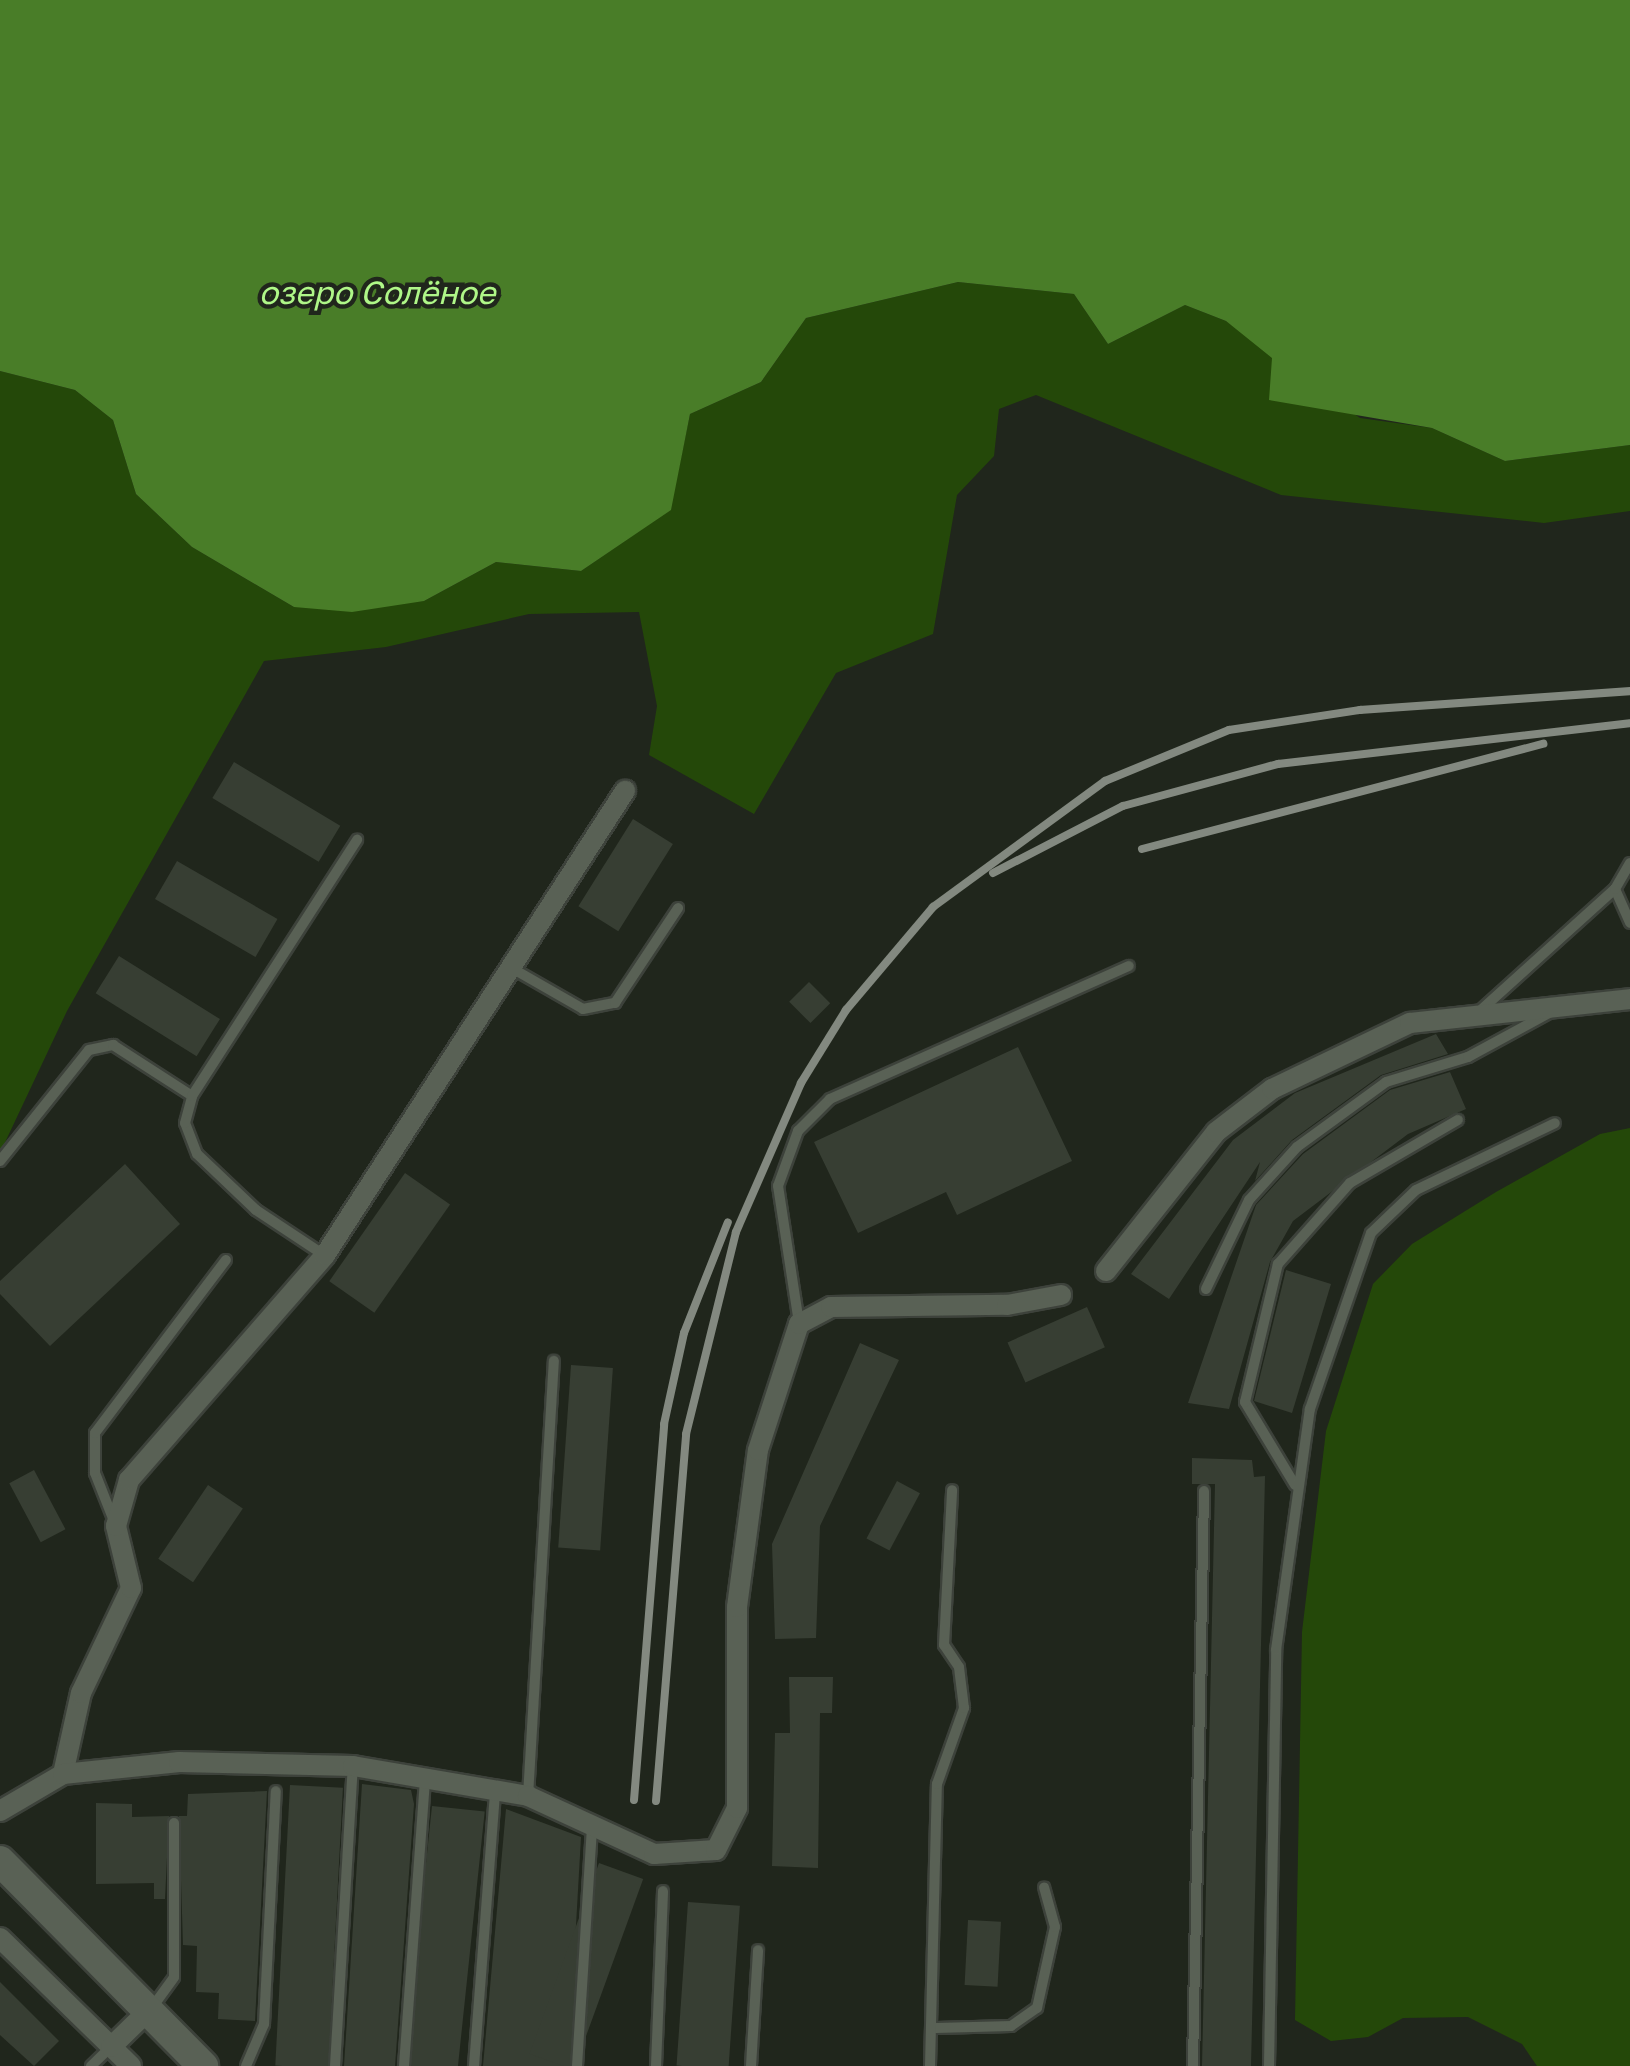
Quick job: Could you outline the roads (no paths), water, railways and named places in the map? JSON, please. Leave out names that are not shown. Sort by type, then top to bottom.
[{"type":"main road","points":[[0,1862],[203,2066]]},
{"type":"street","points":[[63,1774],[81,1693],[131,1588],[116,1526],[129,1480],[325,1255],[515,970],[625,792]]},
{"type":"street","points":[[1106,1271],[1216,1132],[1272,1089],[1410,1023],[1482,1009],[1630,999]]},
{"type":"street","points":[[0,1810],[63,1774],[179,1762],[353,1766],[425,1774],[528,1796],[592,1828],[678,1858],[728,1838],[737,1808],[737,1607],[755,1469],[799,1324],[832,1307],[1007,1305],[1061,1295]]},
{"type":"street","points":[[0,1938],[132,2066]]},
{"type":"street","points":[[111,2048],[148,2011]]},
{"type":"lane","points":[[325,1255],[256,1210],[197,1154],[186,1123],[192,1096],[357,840]]},
{"type":"lane","points":[[1482,1009],[1615,889],[1630,862]]},
{"type":"lane","points":[[1615,889],[1630,923]]},
{"type":"lane","points":[[515,970],[583,1009],[615,1003],[678,908]]},
{"type":"lane","points":[[799,1324],[778,1186],[798,1131],[830,1100],[1129,966]]},
{"type":"lane","points":[[1206,1289],[1250,1200],[1297,1147],[1386,1082],[1468,1057],[1567,1003]]},
{"type":"lane","points":[[0,1162],[89,1050],[113,1044],[192,1096]]},
{"type":"lane","points":[[1294,1485],[1245,1402],[1278,1264],[1350,1183],[1458,1120]]},
{"type":"lane","points":[[1269,2066],[1276,1650],[1294,1485],[1371,1233],[1416,1190],[1555,1123]]},
{"type":"lane","points":[[116,1526],[95,1474],[95,1433],[226,1260]]},
{"type":"lane","points":[[528,1796],[554,1362]]},
{"type":"lane","points":[[930,2066],[936,2028],[937,1784],[964,1708],[959,1667],[944,1645],[952,1490]]},
{"type":"lane","points":[[1193,2066],[1204,1491]]},
{"type":"lane","points":[[335,2066],[353,1766]]},
{"type":"lane","points":[[404,2066],[425,1774]]},
{"type":"lane","points":[[474,2066],[495,1789]]},
{"type":"lane","points":[[246,2066],[264,2024],[276,1791]]},
{"type":"lane","points":[[148,2011],[174,1977],[174,1823]]},
{"type":"lane","points":[[577,2066],[592,1828]]},
{"type":"lane","points":[[936,2028],[1010,2026],[1037,2008],[1055,1927],[1044,1886]]},
{"type":"lane","points":[[656,2066],[663,1892]]},
{"type":"lane","points":[[751,2066],[758,1950]]},
{"type":"lane","points":[[90,2066],[111,2048]]},
{"type":"lane","points":[[1270,2048],[1282,2066]]},
{"type":"water","name":"озеро Солёное","points":[[0,0],[1630,0],[1630,445],[1505,461],[1432,428],[1269,400],[1272,358],[1226,321],[1185,305],[1108,344],[1074,294],[958,282],[806,318],[761,382],[690,414],[671,510],[581,571],[496,562],[424,601],[352,612],[294,607],[192,547],[136,494],[113,420],[75,390],[0,371]]},
{"type":"railway","points":[[656,1801],[686,1434],[736,1232],[801,1083],[846,1010],[933,907],[1105,781],[1229,730],[1360,710],[1630,691]]},
{"type":"railway","points":[[993,873],[1123,806],[1278,764],[1630,723]]},
{"type":"railway","points":[[1142,849],[1543,744]]},
{"type":"railway","points":[[634,1800],[664,1424],[684,1333],[728,1222]]}]
